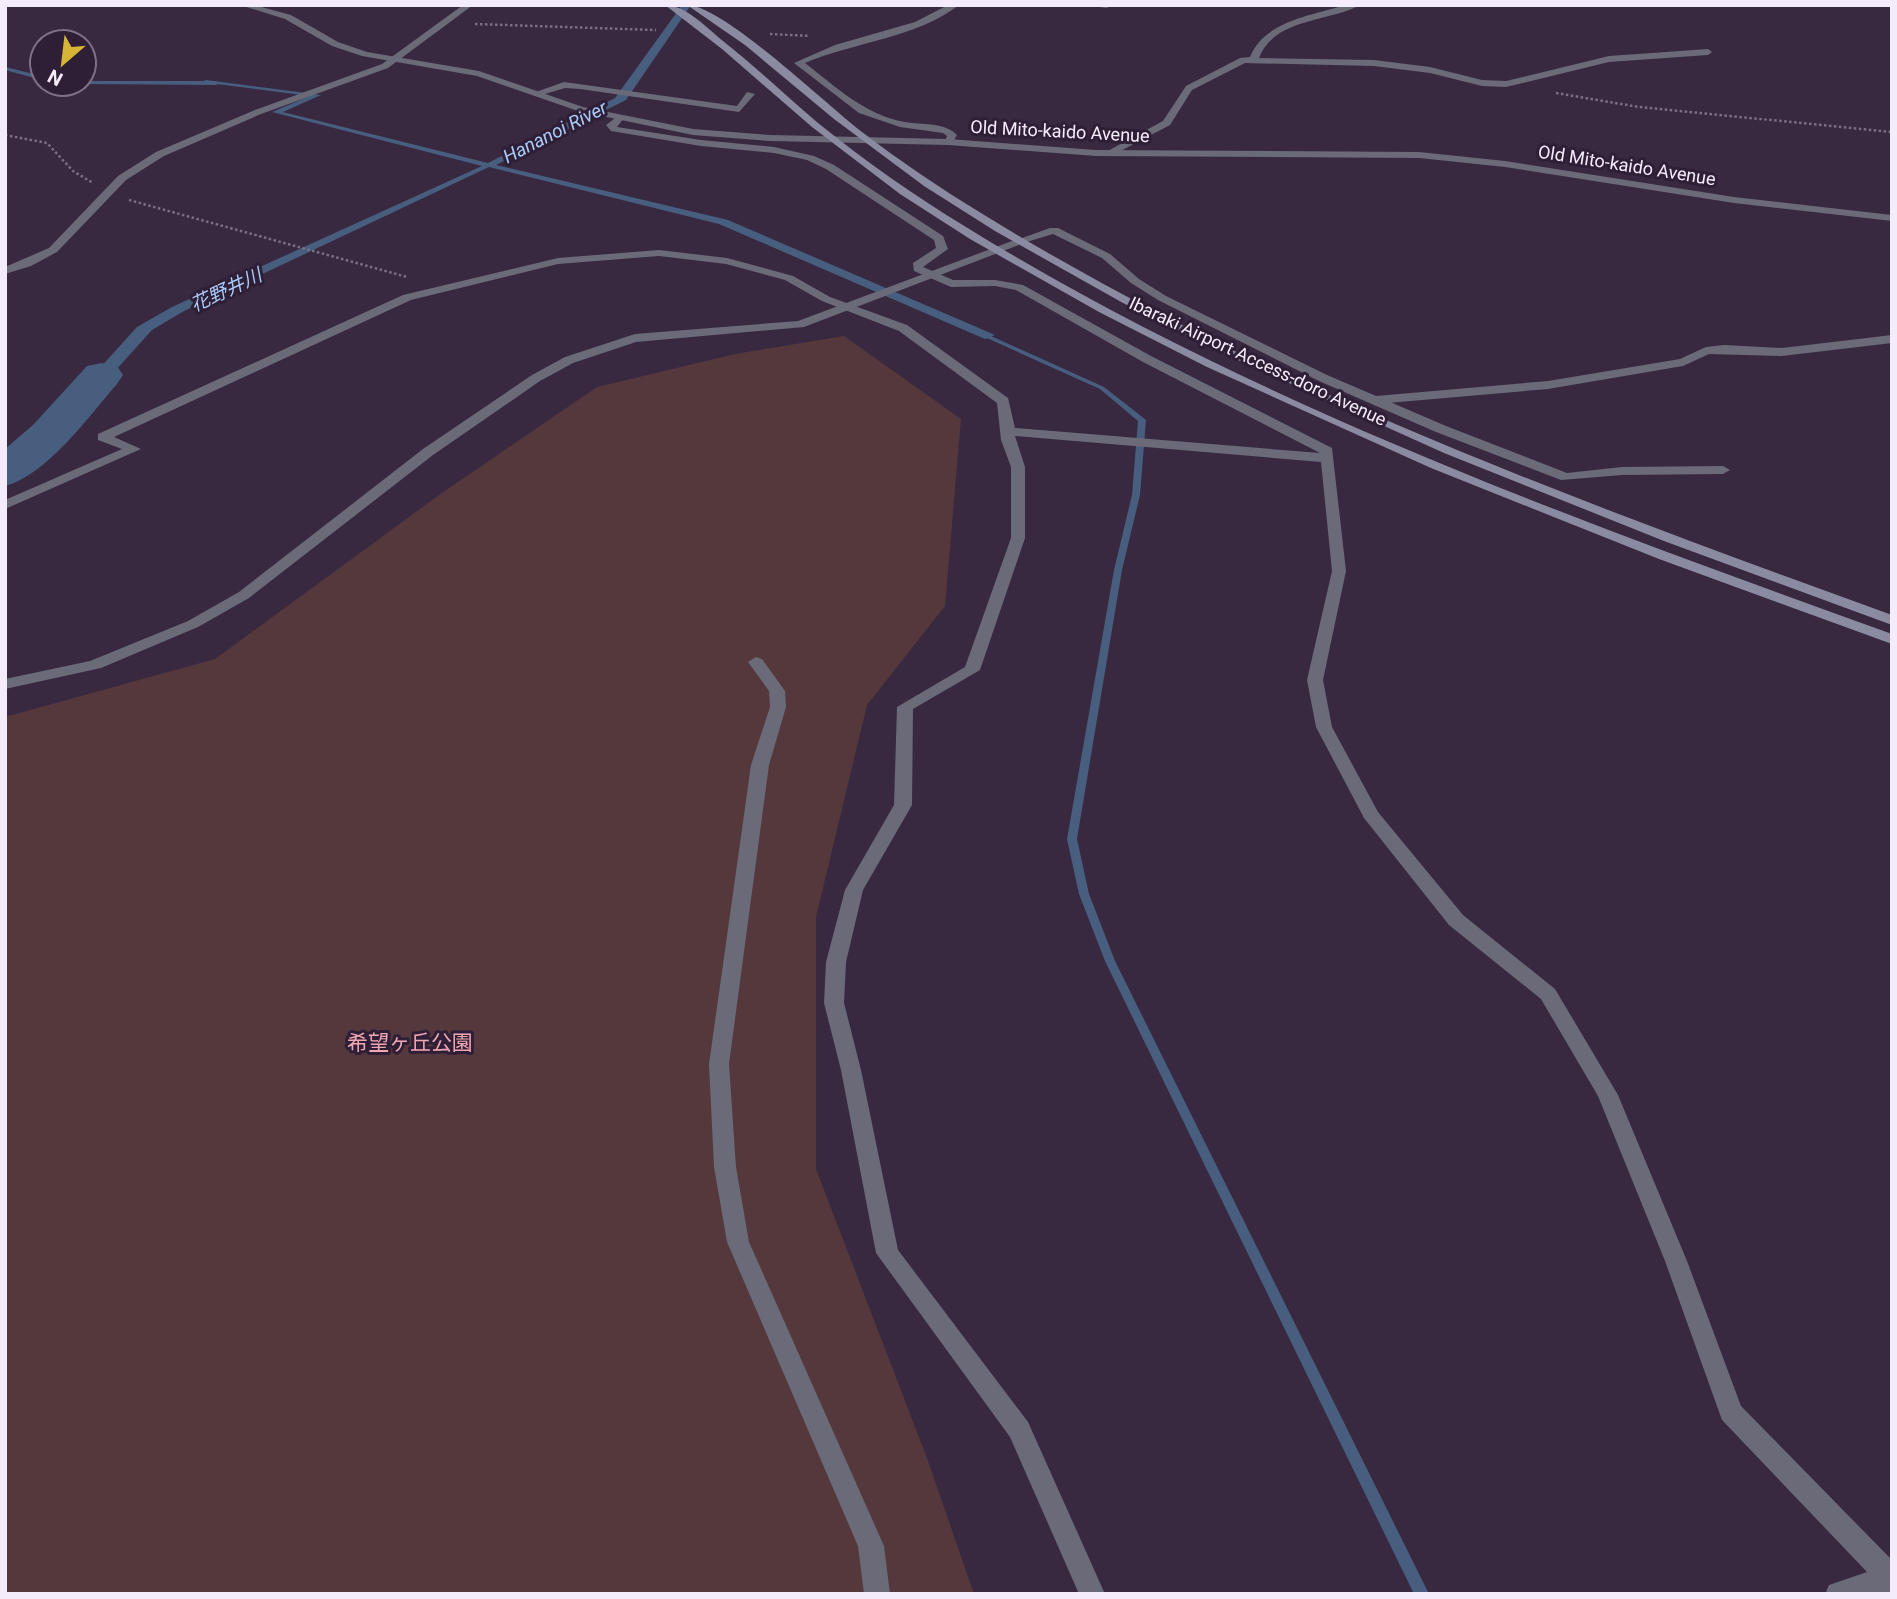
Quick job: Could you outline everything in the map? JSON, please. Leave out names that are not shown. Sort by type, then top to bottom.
[{"type":"main road","name":"Ibaraki Airport Access-doro Avenue","points":[[669,5],[692,20],[834,140],[932,210],[997,251],[1095,305],[1361,432],[1541,506],[1892,639]]},
{"type":"main road","name":"Ibaraki Airport Access-doro Avenue","points":[[691,5],[769,60],[866,139],[935,188],[1020,241],[1234,356],[1376,421],[1556,495],[1892,620]]},
{"type":"street","name":"Old Mito-kaido Avenue","points":[[244,5],[288,17],[348,50],[479,74],[611,117],[717,134],[948,142],[1109,153],[1419,155],[1505,164],[1734,200],[1892,218]]},
{"type":"street","points":[[5,271],[27,264],[53,250],[122,178],[160,154],[258,112],[357,77],[396,60],[470,5]]},
{"type":"street","points":[[948,142],[952,135],[946,130],[900,124],[862,111],[800,63],[840,46],[915,26],[956,5]]},
{"type":"street","points":[[1087,5],[1107,5]]},
{"type":"street","points":[[1254,60],[1255,50],[1270,34],[1356,5]]},
{"type":"street","points":[[1109,153],[1167,123],[1189,88],[1243,60],[1374,62],[1430,70],[1482,83],[1513,83],[1609,59],[1708,52]]},
{"type":"street","points":[[538,93],[564,85],[580,86],[739,108],[750,94]]},
{"type":"street","points":[[611,117],[614,129],[701,143],[795,153],[830,167],[939,238],[942,249],[938,254],[917,265],[918,269],[928,275],[951,284],[995,283],[1019,287],[1147,359],[1327,451],[1339,571],[1315,680],[1324,727],[1370,814],[1456,920],[1548,994],[1608,1095],[1676,1261],[1731,1412],[1891,1578],[1838,1594]]},
{"type":"street","points":[[5,684],[95,665],[192,624],[244,595],[428,452],[536,378],[569,360],[635,338],[800,324],[1054,230],[1106,256],[1135,281],[1163,298],[1376,400],[1566,477],[1622,471],[1723,470]]},
{"type":"street","points":[[5,505],[134,449],[103,437],[243,374],[322,334],[407,297],[558,261],[659,253],[727,261],[789,278],[847,306],[903,328],[1003,401],[1009,430],[1008,440],[1018,467],[1018,538],[972,670],[905,707],[903,805],[854,890],[836,962],[834,1003],[851,1070],[887,1253],[1019,1430],[1092,1594]]},
{"type":"street","points":[[1376,400],[1548,385],[1683,362],[1706,351],[1724,349],[1782,352],[1892,339]]},
{"type":"street","points":[[1009,430],[1130,443],[1327,458]]},
{"type":"street","points":[[756,662],[777,691],[779,708],[760,765],[719,1064],[724,1167],[738,1242],[871,1546],[877,1594]]},
{"type":"path","points":[[447,23],[656,30]]},
{"type":"path","points":[[763,34],[815,37]]},
{"type":"path","points":[[1513,83],[1569,96],[1639,107],[1892,132]]},
{"type":"path","points":[[5,135],[47,143],[73,171],[106,193],[314,253],[445,287]]},
{"type":"green space","name":"希望ヶ丘公園","points":[[844,336],[961,419],[945,606],[867,705],[816,917],[816,1169],[927,1458],[974,1594],[5,1594],[5,717],[215,659],[439,495],[597,387],[735,354]]},
{"type":"water","name":"Hananoi River","points":[[682,5],[691,5],[626,100],[496,165],[728,220],[995,335],[985,339],[719,224],[489,167],[184,311],[152,330],[58,434],[41,433],[137,327],[172,307],[482,166],[272,112],[310,96],[201,82],[206,80],[321,95],[283,112],[488,163],[615,98]]},
{"type":"waterway","points":[[5,68],[28,74]]},
{"type":"waterway","points":[[98,83],[216,83]]},
{"type":"waterway","points":[[980,333],[1102,388],[1142,420],[1136,495],[1118,570],[1072,839],[1084,894],[1110,961],[1422,1594]]},
{"type":"waterway","name":"花野井川","points":[[5,472],[49,434],[102,375]]}]
